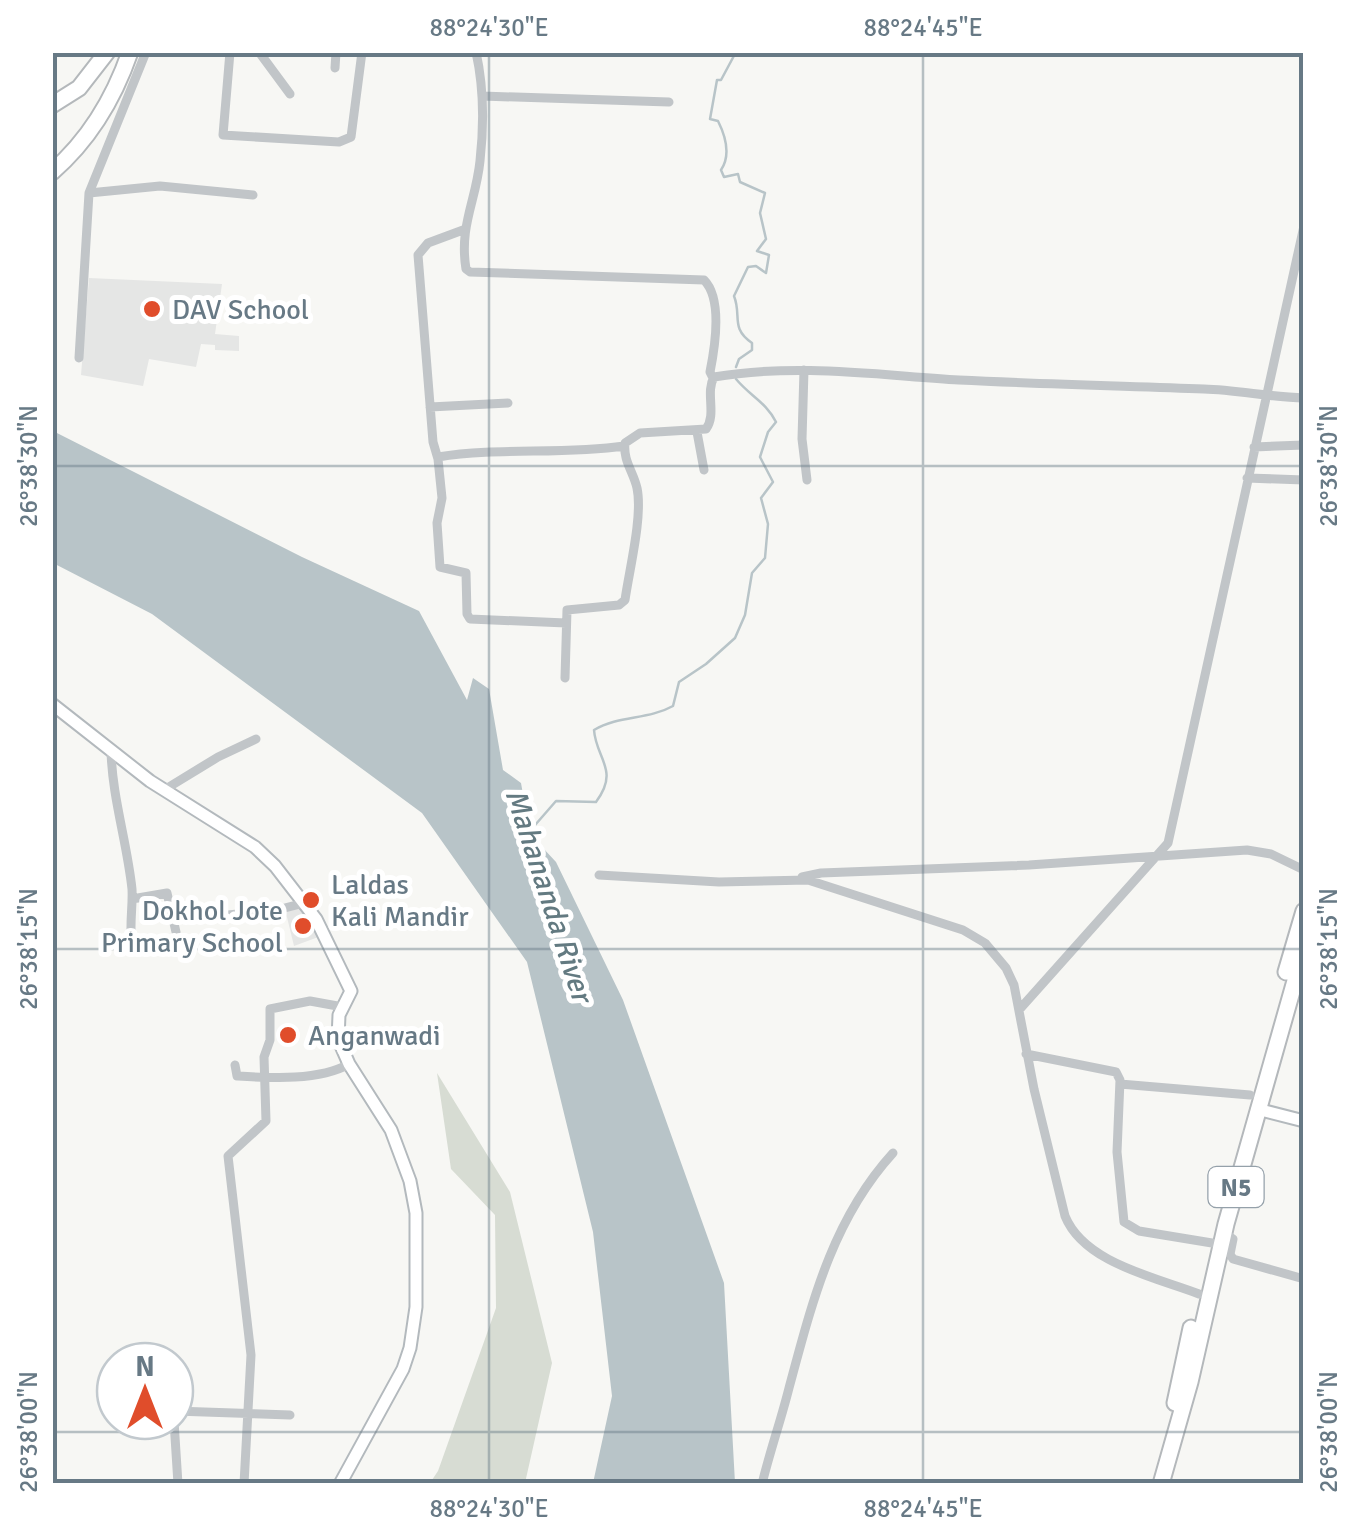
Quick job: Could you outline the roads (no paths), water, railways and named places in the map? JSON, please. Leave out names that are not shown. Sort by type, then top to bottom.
[{"type":"highway","points":[[52,106],[78,88],[107,52]]},
{"type":"highway","points":[[52,172],[92,131],[130,52]]},
{"type":"highway","name":"N5","points":[[1274,1032],[1304,911]]},
{"type":"highway","name":"N5","points":[[1161,1484],[1190,1382],[1209,1272],[1252,1103],[1304,949]]},
{"type":"highway","name":"N5","points":[[1176,1427],[1177,1391],[1199,1294],[1209,1272]]},
{"type":"main road","points":[[52,704],[164,790],[242,836],[275,866],[323,930],[350,991],[337,1031],[349,1064],[391,1130],[410,1181],[416,1213],[416,1306],[413,1336],[403,1369],[340,1484]]},
{"type":"main road","points":[[1252,1103],[1304,1121]]},
{"type":"street","points":[[79,358],[89,194],[146,52]]},
{"type":"street","points":[[230,52],[223,136],[339,142],[351,136],[362,52]]},
{"type":"street","points":[[259,52],[290,94]]},
{"type":"street","points":[[336,52],[336,68]]},
{"type":"street","points":[[476,52],[482,96],[480,164],[463,230],[465,265],[470,272],[704,280],[710,286],[714,308],[710,425],[698,432],[640,433],[627,440],[626,465],[637,492],[636,535],[625,600],[619,605],[570,609],[566,622],[565,678]]},
{"type":"street","points":[[482,96],[669,102]]},
{"type":"street","points":[[89,194],[160,186],[253,195]]},
{"type":"street","points":[[1019,1010],[1168,843],[1304,226]]},
{"type":"street","points":[[463,230],[428,243],[419,252],[430,407],[442,498],[437,523],[440,567],[466,573],[468,617],[566,622]]},
{"type":"street","points":[[804,370],[802,439],[807,480]]},
{"type":"street","points":[[712,378],[855,370],[1089,388],[1210,390],[1304,398]]},
{"type":"street","points":[[430,407],[508,403]]},
{"type":"street","points":[[698,432],[704,470]]},
{"type":"street","points":[[438,457],[579,452],[624,446]]},
{"type":"street","points":[[1254,447],[1304,446]]},
{"type":"street","points":[[1248,478],[1304,480]]},
{"type":"street","points":[[164,790],[256,739]]},
{"type":"street","points":[[111,750],[132,898],[128,922],[132,944]]},
{"type":"street","points":[[789,880],[822,873],[1264,852],[1304,870]]},
{"type":"street","points":[[598,875],[828,884],[975,936],[1006,968],[1014,986],[1064,1216],[1072,1230],[1100,1255],[1199,1294]]},
{"type":"street","points":[[132,898],[167,893],[176,932]]},
{"type":"street","points":[[228,915],[304,903]]},
{"type":"street","points":[[244,1484],[250,1346],[228,1156],[232,1148],[264,1125],[264,1056],[270,1040],[270,1009],[310,1001],[343,1007]]},
{"type":"street","points":[[1026,1054],[1116,1072],[1120,1084],[1117,1152],[1124,1222],[1139,1231],[1233,1239],[1233,1260],[1304,1279]]},
{"type":"street","points":[[235,1066],[237,1076],[264,1076],[325,1074],[349,1064]]},
{"type":"street","points":[[1120,1084],[1252,1103]]},
{"type":"street","points":[[762,1484],[825,1262],[859,1197],[894,1153]]},
{"type":"street","points":[[195,1411],[290,1415]]},
{"type":"street","points":[[175,1441],[178,1484]]},
{"type":"water","name":"Mahananda River","points":[[53,431],[302,557],[419,611],[467,700],[473,678],[489,689],[503,770],[521,783],[530,834],[556,862],[623,1000],[724,1283],[735,1483],[593,1483],[612,1396],[593,1232],[527,962],[422,813],[152,614],[53,563]]},
{"type":"waterway","points":[[736,52],[721,80],[717,80],[710,119],[718,121],[725,140],[727,152],[721,170],[724,177],[738,174],[740,182],[765,193],[760,213],[766,239],[757,251],[769,255],[766,273],[756,266],[748,267],[734,296],[739,327],[752,343],[752,350],[739,359],[736,367]]},
{"type":"waterway","name":"Mahananda River","points":[[529,832],[556,801],[596,802],[603,791],[606,773],[594,730],[673,706],[679,682],[735,638],[745,615],[752,573],[765,558],[768,524],[761,498],[773,482],[760,457],[768,432],[776,422],[736,379]]},
{"type":"place","name":"DAV School","points":[[152,309]]},
{"type":"place","name":"Laldas Kali Mandir","points":[[311,900]]},
{"type":"place","name":"Dokhol Jote Primary School","points":[[303,926]]},
{"type":"place","name":"Anganwadi","points":[[288,1035]]}]
